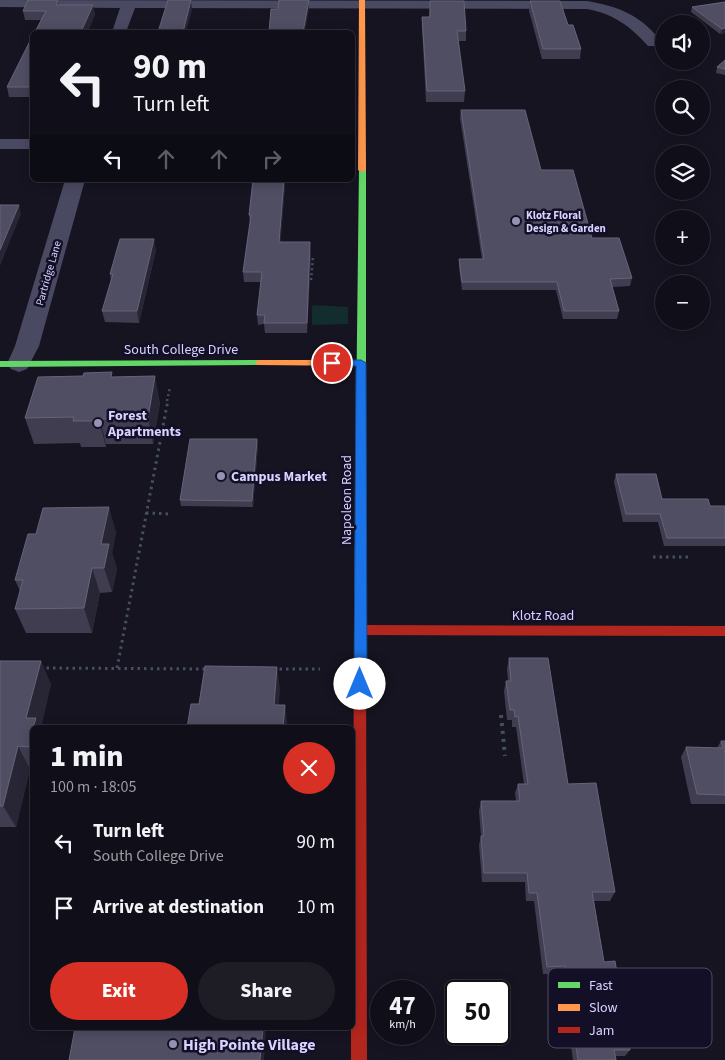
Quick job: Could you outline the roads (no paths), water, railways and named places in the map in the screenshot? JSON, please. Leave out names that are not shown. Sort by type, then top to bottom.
[{"type":"main road","name":"Napoleon Road","points":[[359,1060],[362,2]]},
{"type":"main road","name":"South College Drive","points":[[9,364],[361,363]]},
{"type":"main road","name":"Klotz Road","points":[[361,630],[725,631]]},
{"type":"street","points":[[120,30],[129,1]]},
{"type":"street","points":[[0,3],[129,1],[587,5],[613,10],[626,16],[642,29],[654,43]]},
{"type":"street","points":[[0,144],[30,144]]},
{"type":"street","name":"Partridge Lane","points":[[9,364],[27,346],[74,182]]},
{"type":"place","name":"Klotz Floral Design & Garden","points":[[516,221]]},
{"type":"place","name":"Forest Apartments","points":[[98,423]]},
{"type":"place","name":"Campus Market","points":[[221,476]]},
{"type":"place","name":"High Pointe Village","points":[[173,1044]]}]
